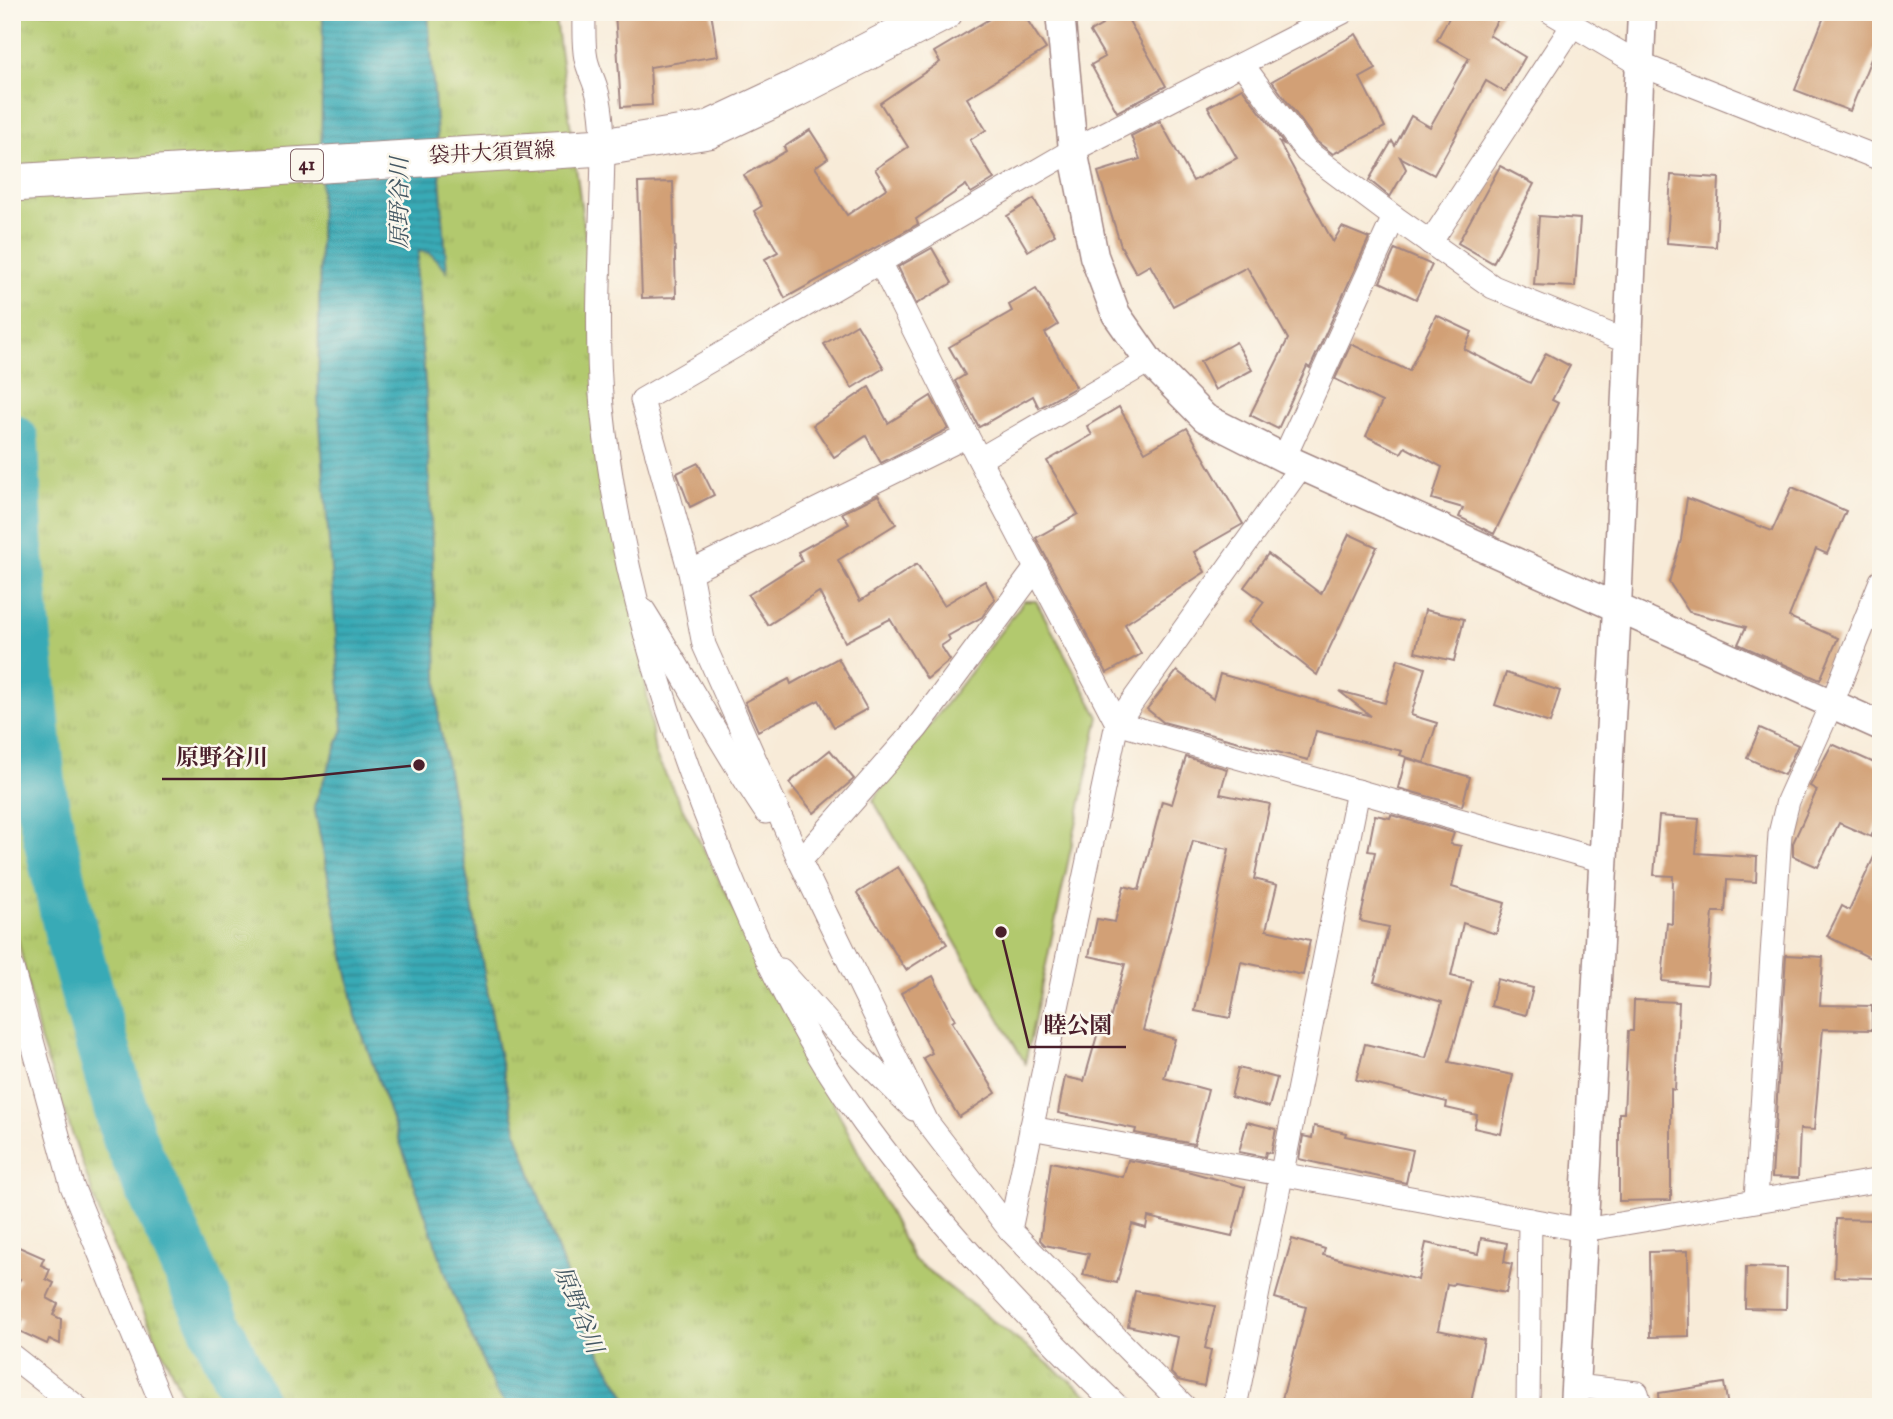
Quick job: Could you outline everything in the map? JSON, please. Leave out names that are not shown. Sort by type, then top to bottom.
[{"type":"main road","name":"袋井大須賀線","points":[[12,183],[603,147],[708,130],[795,89],[944,12]]},
{"type":"street","points":[[584,12],[586,60],[598,93],[603,147],[597,293],[602,406],[622,544],[651,664],[700,804],[758,944],[804,1032],[862,1121],[939,1219],[1038,1329],[1118,1407]]},
{"type":"street","points":[[1060,12],[1073,150],[1094,256],[1116,314],[1149,361],[1205,418],[1293,462],[1881,726]]},
{"type":"street","points":[[927,1122],[800,861],[704,645],[690,572],[642,400],[1073,150],[1343,12]]},
{"type":"street","points":[[1551,12],[1639,64],[1881,159]]},
{"type":"street","points":[[1641,1407],[1637,1393],[1575,1396],[1630,343],[1642,12]]},
{"type":"street","points":[[1430,243],[1573,25]]},
{"type":"street","points":[[1242,64],[1306,151],[1430,243],[1493,287],[1630,343]]},
{"type":"street","points":[[1010,1230],[1117,723],[1293,462],[1394,216]]},
{"type":"street","points":[[880,262],[967,436],[1117,723],[1604,861]]},
{"type":"street","points":[[980,459],[1149,361]]},
{"type":"street","points":[[690,572],[967,436]]},
{"type":"street","points":[[800,861],[917,729],[1035,568]]},
{"type":"street","points":[[1756,1199],[1780,834],[1788,801],[1832,703],[1881,581]]},
{"type":"street","points":[[635,596],[683,672],[730,758],[800,861]]},
{"type":"street","points":[[1236,1407],[1358,792]]},
{"type":"street","points":[[758,944],[837,1033],[927,1122],[1010,1230],[1185,1407]]},
{"type":"street","points":[[12,968],[72,1186],[163,1407]]},
{"type":"street","points":[[1031,1128],[1584,1230],[1881,1180]]},
{"type":"street","points":[[1528,1407],[1530,1220]]},
{"type":"street","points":[[12,1356],[77,1407]]},
{"type":"street","points":[[40,1407],[47,1384]]},
{"type":"green space","points":[[12,12],[555,12],[655,754],[913,1259],[1104,1407],[188,1407],[103,1224],[40,1039],[12,912]]},
{"type":"green space","points":[[1024,601],[1036,601],[1099,717],[1025,1063],[873,800]]},
{"type":"water","points":[[323,12],[428,12],[447,271],[430,253],[419,251],[416,275],[426,393],[439,721],[497,1044],[517,1133],[585,1328],[632,1407],[509,1407],[496,1392],[453,1294],[356,1016],[314,806],[343,729],[318,398]]},
{"type":"building","points":[[615,12],[711,12],[718,56],[650,67],[652,105],[621,107]]},
{"type":"building","points":[[1001,12],[1022,12],[1046,49],[967,98],[986,130],[970,140],[994,179],[971,193],[966,185],[916,219],[918,224],[785,298],[765,259],[778,252],[754,211],[762,206],[744,175],[786,151],[784,147],[810,130],[828,158],[815,167],[847,215],[887,188],[875,169],[908,147],[880,103],[940,62],[934,52]]},
{"type":"building","points":[[1095,12],[1124,12],[1166,86],[1117,112],[1091,65],[1105,57],[1090,32],[1102,25]]},
{"type":"building","points":[[1452,12],[1502,12],[1489,35],[1525,57],[1505,92],[1486,81],[1434,175],[1400,157],[1406,169],[1390,197],[1369,180],[1392,141],[1395,146],[1411,116],[1430,127],[1469,58],[1437,40]]},
{"type":"building","points":[[1826,12],[1881,12],[1881,34],[1850,111],[1795,90]]},
{"type":"building","points":[[1356,34],[1376,69],[1360,78],[1385,127],[1333,154],[1316,141],[1272,81]]},
{"type":"building","points":[[1242,88],[1284,144],[1279,142],[1333,242],[1342,227],[1369,238],[1310,368],[1307,366],[1278,429],[1250,415],[1288,339],[1247,267],[1173,306],[1150,265],[1136,273],[1121,246],[1098,172],[1140,159],[1131,136],[1160,121],[1193,181],[1237,158],[1208,107]]},
{"type":"building","points":[[1500,166],[1534,184],[1493,263],[1458,243]]},
{"type":"building","points":[[1671,175],[1719,178],[1716,247],[1667,243]]},
{"type":"building","points":[[673,182],[676,297],[642,298],[638,183]]},
{"type":"building","points":[[1034,199],[1055,235],[1028,251],[1007,216]]},
{"type":"building","points":[[1539,216],[1580,219],[1575,287],[1534,285]]},
{"type":"building","points":[[932,248],[952,283],[916,304],[898,267]]},
{"type":"building","points":[[1395,249],[1432,265],[1416,299],[1380,282]]},
{"type":"building","points":[[1036,289],[1058,325],[1045,333],[1076,387],[1039,408],[1033,396],[979,427],[955,381],[965,375],[949,347],[1012,311],[1009,305]]},
{"type":"building","points":[[1436,315],[1472,332],[1464,349],[1530,383],[1546,353],[1570,366],[1552,400],[1558,403],[1494,534],[1459,517],[1463,508],[1432,499],[1442,467],[1405,447],[1401,453],[1366,436],[1382,402],[1335,379],[1351,344],[1409,371]]},
{"type":"building","points":[[857,324],[884,368],[852,388],[824,344]]},
{"type":"building","points":[[1236,342],[1252,370],[1215,390],[1200,362]]},
{"type":"building","points":[[869,387],[888,423],[931,396],[948,429],[881,463],[866,436],[834,457],[813,425]]},
{"type":"building","points":[[1119,407],[1145,452],[1187,428],[1243,524],[1194,552],[1205,572],[1125,624],[1141,654],[1107,673],[1036,538],[1078,514],[1047,461],[1092,435],[1087,426]]},
{"type":"building","points":[[698,463],[714,495],[690,507],[677,473]]},
{"type":"building","points":[[1792,487],[1846,511],[1827,554],[1816,549],[1789,617],[1838,638],[1820,680],[1738,644],[1746,627],[1689,612],[1669,582],[1681,540],[1687,498],[1772,531]]},
{"type":"building","points":[[878,495],[896,524],[838,560],[860,601],[917,564],[944,605],[985,581],[995,599],[982,617],[948,636],[950,640],[941,646],[950,660],[927,679],[890,619],[845,642],[819,592],[768,625],[748,595],[802,561],[798,552],[849,524],[842,513]]},
{"type":"building","points":[[1349,534],[1377,547],[1317,675],[1249,622],[1264,602],[1244,587],[1268,554],[1321,594]]},
{"type":"building","points":[[1425,610],[1464,619],[1454,661],[1415,652]]},
{"type":"building","points":[[838,658],[867,709],[834,727],[819,700],[758,731],[745,702],[789,679],[791,684]]},
{"type":"building","points":[[1398,659],[1425,668],[1411,715],[1437,723],[1424,763],[1400,755],[1402,751],[1316,731],[1308,760],[1163,722],[1147,709],[1177,671],[1213,699],[1220,674],[1371,716],[1339,691],[1385,703]]},
{"type":"building","points":[[1506,673],[1560,691],[1550,723],[1495,705]]},
{"type":"building","points":[[1760,728],[1798,745],[1784,775],[1747,758]]},
{"type":"building","points":[[1832,744],[1881,766],[1881,814],[1871,837],[1839,823],[1818,867],[1793,856],[1793,843],[1817,790],[1810,786]]},
{"type":"building","points":[[830,750],[854,779],[814,813],[789,783]]},
{"type":"building","points":[[1186,757],[1227,769],[1220,794],[1270,804],[1254,879],[1277,885],[1266,930],[1310,940],[1303,975],[1241,962],[1230,1018],[1195,1011],[1229,849],[1193,841],[1143,1030],[1175,1039],[1164,1078],[1208,1090],[1194,1144],[1135,1133],[1136,1129],[1058,1113],[1065,1077],[1084,1081],[1100,1025],[1108,1027],[1125,964],[1089,956],[1097,919],[1115,922],[1124,886],[1139,890],[1162,801],[1172,804]]},
{"type":"building","points":[[1406,758],[1470,777],[1462,806],[1398,788]]},
{"type":"building","points":[[1375,815],[1390,818],[1391,815],[1454,833],[1450,844],[1461,846],[1452,887],[1505,903],[1496,934],[1463,923],[1451,976],[1472,981],[1449,1062],[1513,1075],[1501,1134],[1474,1128],[1477,1115],[1446,1108],[1447,1102],[1356,1080],[1365,1044],[1426,1058],[1442,1002],[1374,982],[1389,927],[1360,921],[1375,852],[1368,851]]},
{"type":"building","points":[[1659,816],[1699,819],[1696,853],[1757,857],[1756,882],[1727,880],[1725,912],[1713,912],[1707,985],[1662,981],[1667,923],[1672,924],[1673,876],[1654,875]]},
{"type":"building","points":[[1881,842],[1881,937],[1870,958],[1827,936],[1842,906],[1849,910]]},
{"type":"building","points":[[898,867],[947,944],[906,970],[857,893]]},
{"type":"building","points":[[1786,955],[1823,957],[1820,1005],[1872,1006],[1872,1030],[1823,1029],[1814,1130],[1800,1129],[1798,1178],[1772,1177]]},
{"type":"building","points":[[933,976],[955,1020],[952,1022],[996,1093],[959,1117],[923,1058],[932,1053],[901,993]]},
{"type":"building","points":[[1497,979],[1533,988],[1526,1015],[1491,1006]]},
{"type":"building","points":[[1634,1000],[1679,1002],[1675,1090],[1671,1089],[1671,1200],[1619,1201],[1619,1113],[1624,1113],[1628,1031],[1633,1031]]},
{"type":"building","points":[[1238,1068],[1277,1078],[1269,1107],[1231,1097]]},
{"type":"building","points":[[1247,1122],[1276,1129],[1271,1153],[1266,1152],[1265,1157],[1239,1152]]},
{"type":"building","points":[[1314,1126],[1346,1133],[1345,1136],[1413,1150],[1406,1183],[1299,1159],[1303,1136],[1312,1138]]},
{"type":"building","points":[[1128,1160],[1187,1171],[1245,1187],[1232,1236],[1148,1217],[1146,1228],[1132,1224],[1117,1283],[1083,1275],[1089,1254],[1045,1245],[1040,1240],[1051,1162],[1123,1177]]},
{"type":"building","points":[[1836,1219],[1877,1220],[1875,1278],[1834,1277]]},
{"type":"building","points":[[1481,1238],[1507,1243],[1504,1262],[1512,1264],[1506,1293],[1447,1284],[1438,1330],[1484,1340],[1470,1407],[1280,1407],[1306,1307],[1275,1298],[1292,1239],[1325,1249],[1323,1255],[1418,1280],[1426,1243],[1478,1254]]},
{"type":"building","points":[[12,1244],[44,1258],[41,1265],[50,1269],[46,1279],[54,1283],[47,1298],[58,1304],[53,1315],[61,1319],[60,1344],[49,1339],[47,1344],[17,1330],[22,1320],[12,1316],[12,1295],[20,1279],[12,1276]]},
{"type":"building","points":[[1688,1251],[1689,1336],[1650,1337],[1649,1252]]},
{"type":"building","points":[[1746,1267],[1787,1268],[1786,1309],[1745,1308]]},
{"type":"building","points":[[1135,1291],[1215,1306],[1205,1348],[1211,1350],[1204,1386],[1178,1380],[1171,1373],[1178,1337],[1128,1326]]},
{"type":"building","points":[[1724,1383],[1728,1407],[1660,1407],[1659,1393]]},
{"type":"waterway","name":"原野谷川","points":[[12,441],[17,558],[40,793],[74,946],[129,1138],[253,1407]]},
{"type":"place","name":"原野谷川","points":[[419,765]]},
{"type":"place","name":"睦公園","points":[[1001,932]]}]
